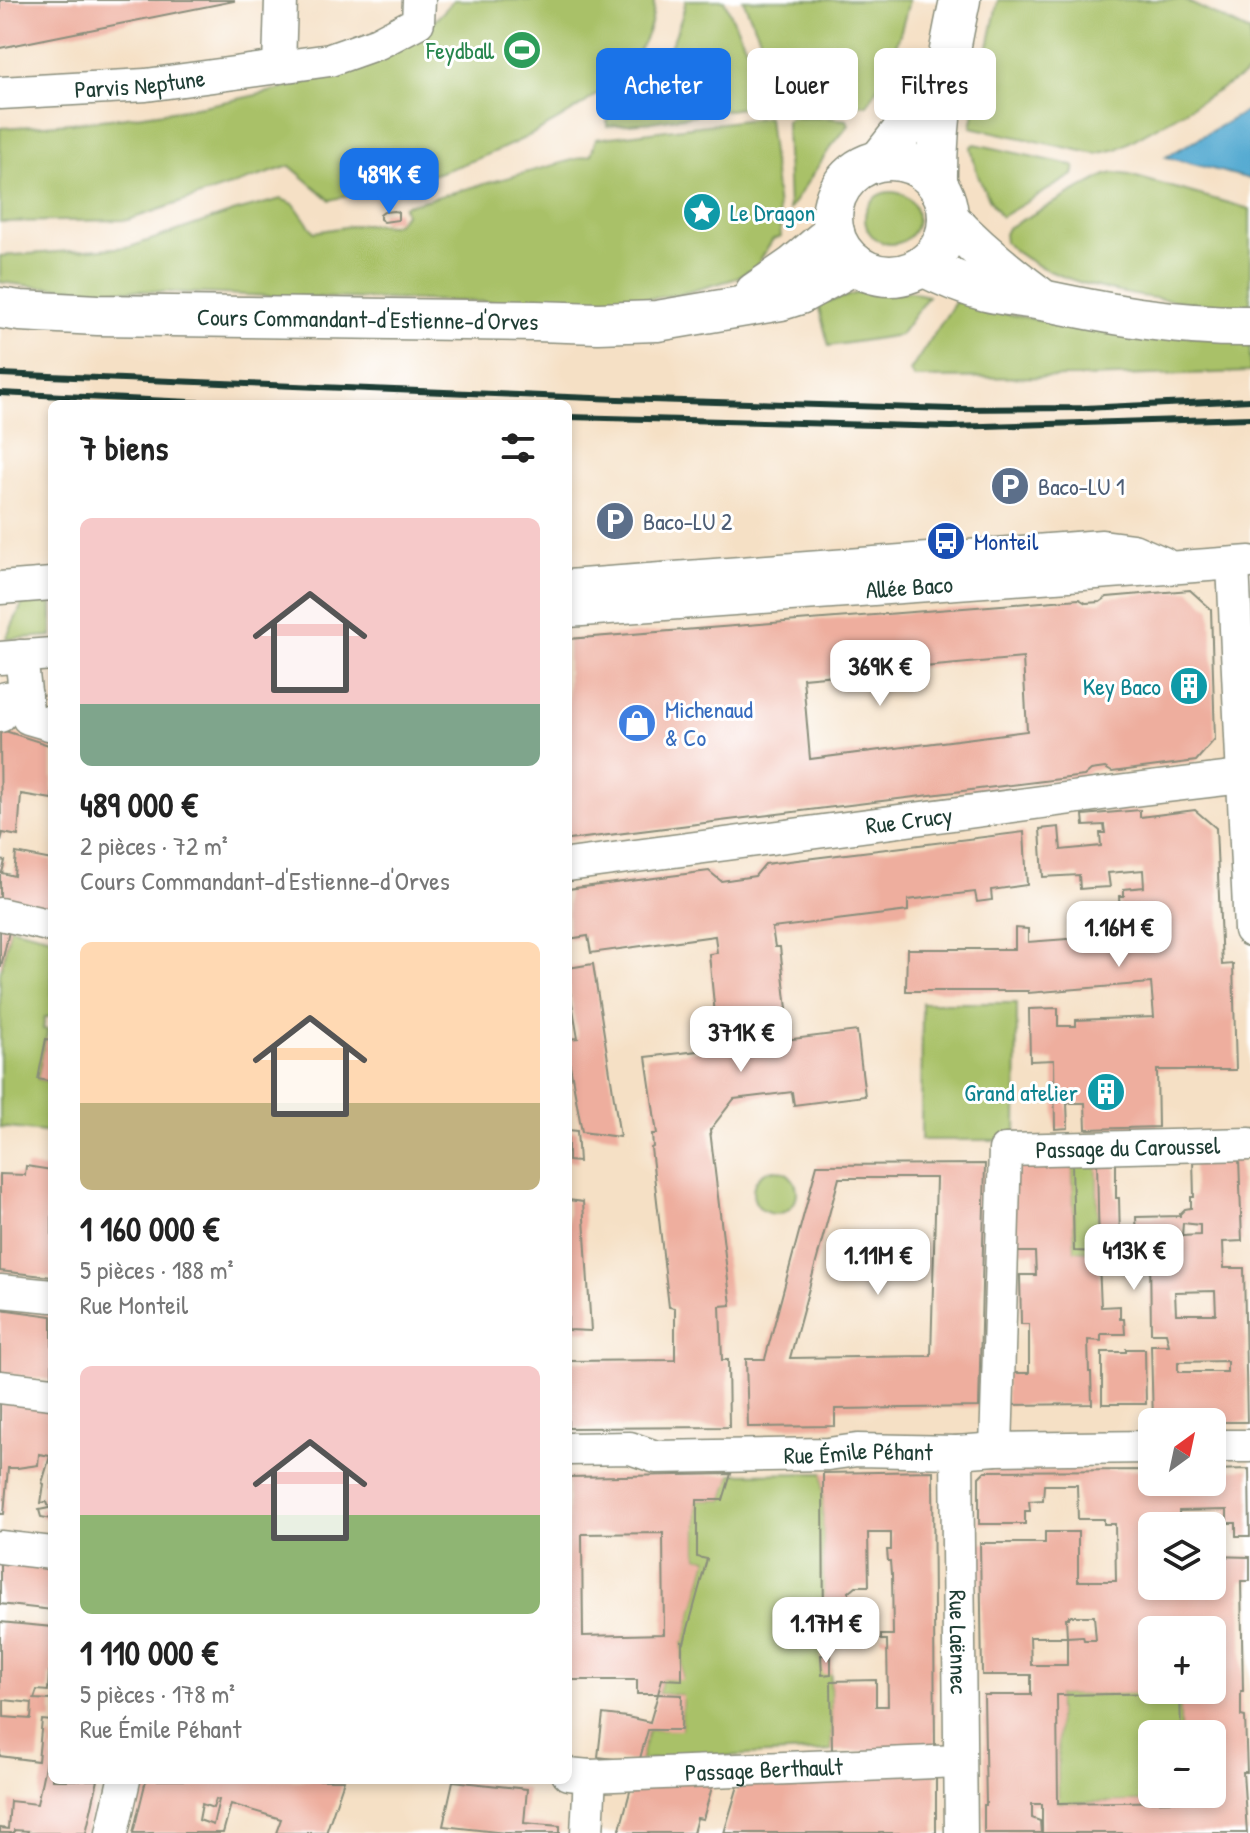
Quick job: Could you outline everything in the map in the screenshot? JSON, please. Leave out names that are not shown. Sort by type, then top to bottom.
[{"type":"main road","points":[[950,48],[960,0]]},
{"type":"main road","points":[[880,160],[911,120]]},
{"type":"main road","points":[[939,120],[942,200],[947,232],[942,245],[923,266],[895,275],[867,271],[844,248],[832,213],[837,194],[847,178],[862,166],[880,160],[912,164],[926,171],[942,200],[976,248],[1045,301]]},
{"type":"main road","name":"Cours Commandant-d'Estienne-d'Orves","points":[[0,308],[98,315],[598,323],[657,321],[736,306],[794,266],[844,248]]},
{"type":"main road","points":[[923,266],[955,282],[989,291],[1097,312],[1165,322],[1250,326]]},
{"type":"street","points":[[279,67],[281,0]]},
{"type":"street","name":"Parvis Neptune","points":[[0,93],[146,85],[330,60],[378,43],[418,22],[410,2]]},
{"type":"street","points":[[572,586],[1102,546],[1133,550],[1173,568]]},
{"type":"street","points":[[1241,563],[1250,930]]},
{"type":"street","name":"Allée Baco","points":[[572,611],[1241,563]]},
{"type":"street","points":[[0,588],[48,584]]},
{"type":"street","points":[[24,656],[28,718],[48,724]]},
{"type":"street","points":[[0,716],[6,698],[26,696]]},
{"type":"street","name":"Rue Crucy","points":[[572,864],[1246,776]]},
{"type":"street","points":[[0,914],[48,925]]},
{"type":"street","name":"Passage du Caroussel","points":[[996,1449],[1005,1150],[1250,1144]]},
{"type":"street","points":[[0,1291],[48,1296]]},
{"type":"street","points":[[0,1387],[48,1393]]},
{"type":"street","points":[[1226,1446],[1250,1446]]},
{"type":"street","name":"Rue Émile Péhant","points":[[572,1449],[630,1448],[656,1457],[828,1454],[857,1450],[957,1452],[1138,1447]]},
{"type":"street","name":"Rue Laënnec","points":[[957,1452],[961,1833]]},
{"type":"street","points":[[0,1547],[48,1553]]},
{"type":"street","name":"Passage Berthault","points":[[579,1775],[959,1761]]},
{"type":"street","points":[[579,1775],[587,1833]]},
{"type":"street","points":[[112,1833],[123,1784]]},
{"type":"green space","points":[[453,0],[654,0],[647,34],[638,48],[596,48],[596,95],[519,141],[440,172],[330,200],[290,166],[128,220],[0,222],[0,128],[167,112],[313,81],[359,66],[383,54],[428,26]]},
{"type":"green space","points":[[686,0],[724,0],[747,49],[747,107],[731,110],[731,48],[669,48]]},
{"type":"green space","points":[[743,0],[909,0],[894,48],[874,48],[874,93],[867,105],[858,104],[858,48],[764,48]]},
{"type":"green space","points":[[998,0],[1184,0],[1250,32],[1250,72],[1117,149],[1096,154],[971,127],[972,120],[996,120],[996,48],[988,48]]},
{"type":"green space","points":[[608,120],[663,120],[607,126]]},
{"type":"green space","points":[[747,120],[768,120],[781,237],[773,239],[756,267],[734,279],[681,294],[606,305],[296,297],[39,287],[0,282],[0,256],[130,247],[281,199],[294,204],[314,232],[363,224],[396,224],[405,214],[403,206],[591,155],[596,139]]},
{"type":"green space","points":[[847,120],[849,125],[789,210],[786,121]]},
{"type":"green space","points":[[975,144],[1071,165],[1075,167],[1073,175],[1001,217],[978,176],[971,147]]},
{"type":"green space","points":[[1114,173],[1250,209],[1250,306],[1155,298],[1087,284],[1055,274],[1028,260],[1005,242],[1007,228]]},
{"type":"green space","points":[[891,192],[910,199],[917,218],[910,237],[891,244],[872,237],[865,218],[872,199]]},
{"type":"green space","points":[[882,289],[928,296],[900,335],[829,346],[818,305],[867,290]]},
{"type":"green space","points":[[956,301],[1007,314],[1111,333],[1250,338],[1250,372],[914,378],[910,371]]},
{"type":"green space","points":[[48,595],[48,636],[6,639],[26,596]]},
{"type":"green space","points":[[10,927],[48,936],[48,1017],[45,1017],[43,1029],[48,1030],[38,1079],[48,1081],[48,1133],[0,1127],[0,974]]},
{"type":"green space","points":[[922,1003],[1017,1003],[1016,1140],[921,1140]]},
{"type":"green space","points":[[1097,1161],[1099,1252],[1074,1251],[1072,1162]]},
{"type":"green space","points":[[775,1170],[790,1177],[797,1192],[790,1207],[775,1214],[760,1207],[753,1192],[760,1177]]},
{"type":"green space","points":[[823,1473],[825,1641],[830,1641],[832,1751],[640,1760],[648,1730],[681,1729],[682,1695],[658,1694],[662,1679],[682,1679],[682,1642],[707,1559],[697,1557],[697,1500],[723,1500],[731,1474]]},
{"type":"green space","points":[[1138,1693],[1138,1704],[1180,1704],[1181,1720],[1138,1720],[1138,1802],[1058,1803],[1057,1695]]},
{"type":"water","points":[[1250,109],[1250,179],[1166,157]]},
{"type":"building","points":[[0,0],[234,0],[234,1],[0,48]]},
{"type":"building","points":[[384,212],[398,212],[398,220],[384,222],[380,219]]},
{"type":"building","points":[[1190,590],[1211,609],[1215,739],[1196,761],[1112,772],[1105,768],[1091,770],[1084,776],[572,840],[572,639],[1079,599],[1086,603],[1100,602],[1107,597]],"holes":[[[1023,658],[1027,731],[810,759],[803,678]]]},
{"type":"building","points":[[2,730],[48,745],[48,798],[21,794],[18,836],[3,833],[1,841]]},
{"type":"building","points":[[1140,810],[1140,817],[1195,810],[1216,828],[1222,965],[1233,964],[1236,1070],[1157,1070],[1158,1127],[1086,1129],[1085,1103],[1067,1103],[1068,1128],[1055,1129],[1054,1060],[1030,1061],[1029,1009],[1058,1008],[1058,1026],[1076,1026],[1076,1020],[1154,1017],[1151,983],[1028,993],[906,991],[907,949],[1015,949],[1015,928],[1028,929],[1028,942],[1147,933],[1146,917],[1126,919],[1125,912],[1120,913],[1119,896],[1124,896],[1124,889],[1144,887],[1143,870],[1108,873],[1110,887],[1080,889],[1079,875],[1043,877],[1040,829],[1059,827],[1061,850],[1101,846],[1100,833],[1105,833],[1104,825],[1084,826],[1083,815]]},
{"type":"building","points":[[1024,832],[1027,885],[991,890],[992,900],[977,902],[975,892],[908,900],[908,911],[772,928],[775,947],[780,947],[789,1027],[783,1027],[785,1040],[857,1031],[865,1096],[794,1105],[792,1092],[734,1099],[710,1130],[731,1305],[720,1306],[722,1360],[728,1360],[729,1427],[572,1428],[572,1361],[675,1360],[675,1308],[669,1307],[651,1148],[652,1134],[657,1134],[646,1057],[724,1048],[722,1034],[717,1035],[709,954],[717,953],[715,936],[591,953],[588,936],[572,938],[572,888],[709,871],[721,881],[755,876],[765,864]]},
{"type":"building","points":[[16,853],[48,859],[48,914],[0,903],[0,860],[5,861],[2,873],[14,876]]},
{"type":"building","points":[[0,924],[10,927],[1,967],[0,967]]},
{"type":"building","points":[[593,964],[620,1137],[582,1132],[572,1076],[572,1039],[578,1038],[572,1003],[572,967]]},
{"type":"building","points":[[46,1039],[48,1039],[48,1081],[38,1079]]},
{"type":"building","points":[[572,1130],[577,1131],[579,1162],[572,1161]]},
{"type":"building","points":[[1239,1158],[1242,1241],[1223,1242],[1224,1268],[1244,1268],[1247,1422],[1226,1422],[1226,1408],[1153,1408],[1151,1345],[1169,1345],[1166,1333],[1151,1333],[1150,1250],[1121,1254],[1121,1263],[1099,1264],[1101,1307],[1120,1306],[1125,1334],[1101,1334],[1101,1341],[1088,1340],[1092,1404],[1006,1405],[1006,1373],[1029,1373],[1029,1324],[1021,1324],[1020,1275],[1036,1275],[1035,1252],[1012,1252],[1010,1162],[1072,1162],[1074,1251],[1099,1252],[1097,1161],[1116,1161],[1120,1238],[1137,1237],[1136,1217],[1180,1216],[1185,1209],[1191,1208],[1191,1197],[1194,1197],[1193,1159]],"holes":[[[1183,1223],[1200,1225],[1200,1235],[1182,1236]],[[1215,1291],[1216,1314],[1176,1314],[1175,1292]],[[1227,1361],[1227,1372],[1178,1372],[1178,1362]]]},
{"type":"building","points":[[985,1164],[979,1407],[835,1409],[835,1426],[748,1427],[746,1359],[765,1359],[817,1165]],"holes":[[[839,1178],[936,1178],[931,1356],[790,1358]]]},
{"type":"building","points":[[26,1166],[48,1169],[48,1277],[0,1271],[0,1174],[25,1175]]},
{"type":"building","points":[[572,1201],[583,1202],[591,1331],[572,1330]]},
{"type":"building","points":[[0,1309],[48,1315],[48,1379],[0,1373]]},
{"type":"building","points":[[1126,1349],[1145,1349],[1146,1404],[1102,1404],[1102,1352],[1126,1352]]},
{"type":"building","points":[[0,1400],[48,1406],[48,1456],[39,1454],[38,1465],[8,1468],[4,1514],[0,1514]]},
{"type":"building","points":[[48,1463],[48,1505],[47,1502],[41,1503],[42,1483]]},
{"type":"building","points":[[1249,1469],[1250,1536],[1236,1536],[1236,1523],[1227,1523],[1227,1510],[1138,1512],[1138,1600],[1226,1600],[1226,1556],[1250,1557],[1250,1581],[1241,1581],[1241,1716],[1245,1717],[1247,1772],[1243,1772],[1247,1833],[1042,1833],[1042,1804],[1032,1804],[1032,1818],[1040,1821],[1041,1833],[984,1833],[984,1695],[1031,1695],[1031,1675],[982,1675],[980,1543],[1045,1543],[1045,1532],[1078,1532],[1078,1581],[1116,1581],[1115,1524],[1104,1524],[1104,1519],[1078,1519],[1077,1485],[1044,1485],[1043,1500],[1029,1501],[1030,1511],[1025,1511],[1025,1524],[979,1524],[979,1477],[985,1471],[1138,1470],[1138,1496],[1226,1496],[1226,1470]],"holes":[[[1094,1616],[1096,1640],[1084,1640],[1083,1636],[1067,1637],[1066,1618]],[[1138,1616],[1226,1616],[1226,1704],[1180,1704],[1181,1720],[1226,1720],[1226,1808],[1138,1808],[1138,1802],[1058,1803],[1057,1695],[1138,1694]],[[1030,1637],[1067,1637],[1067,1665],[1031,1665]]]},
{"type":"building","points":[[933,1471],[935,1750],[832,1751],[831,1681],[876,1680],[876,1706],[888,1706],[887,1640],[881,1640],[881,1635],[893,1635],[892,1574],[887,1550],[891,1550],[891,1533],[868,1533],[869,1586],[856,1586],[849,1592],[850,1635],[854,1635],[854,1640],[824,1641],[823,1473]]},
{"type":"building","points":[[731,1474],[723,1500],[697,1500],[697,1557],[707,1559],[682,1642],[682,1680],[662,1679],[658,1694],[637,1694],[637,1680],[572,1680],[572,1477]],"holes":[[[663,1533],[664,1634],[583,1636],[582,1534]]]},
{"type":"building","points":[[48,1508],[48,1518],[41,1517],[39,1510]]},
{"type":"building","points":[[0,1562],[48,1568],[48,1610],[0,1604]]},
{"type":"building","points":[[0,1622],[48,1627],[48,1691],[37,1690],[34,1699],[48,1700],[48,1721],[42,1720],[38,1761],[0,1756]],"holes":[[[4,1700],[32,1703],[31,1719],[4,1717]]]},
{"type":"building","points":[[821,1655],[831,1655],[831,1674],[822,1675]]},
{"type":"building","points":[[658,1694],[682,1695],[681,1730],[648,1730],[639,1762],[598,1757],[603,1714],[650,1722]]},
{"type":"building","points":[[48,1752],[48,1784],[97,1784],[86,1833],[27,1833],[14,1830],[14,1833],[0,1833],[0,1828],[8,1829],[10,1801],[37,1804]]},
{"type":"building","points":[[936,1773],[936,1833],[724,1833],[740,1779]]},
{"type":"building","points":[[714,1780],[703,1819],[697,1818],[693,1833],[619,1833],[632,1784]]},
{"type":"building","points":[[145,1784],[343,1784],[326,1833],[276,1833],[281,1819],[231,1804],[223,1833],[133,1833]],"holes":[[[216,1799],[219,1800],[213,1825],[199,1820],[202,1804],[213,1808]]]},
{"type":"building","points":[[452,1784],[481,1784],[527,1789],[524,1823],[560,1826],[560,1833],[505,1833],[443,1826]]},
{"type":"railway","points":[[0,374],[951,409],[1084,408],[1250,400]]},
{"type":"railway","points":[[0,393],[148,400]]},
{"type":"railway","points":[[572,417],[951,427],[1250,418]]},
{"type":"place","name":"Feydball","points":[[522,50]]},
{"type":"place","name":"Le Dragon","points":[[702,212]]},
{"type":"place","name":"Baco-LU 1","points":[[1010,486]]},
{"type":"place","name":"Baco-LU 2","points":[[615,521]]},
{"type":"place","name":"Monteil","points":[[946,541]]},
{"type":"place","name":"Key Baco","points":[[1189,686]]},
{"type":"place","name":"Michenaud & Co","points":[[637,723]]},
{"type":"place","name":"Grand atelier","points":[[1106,1092]]}]
